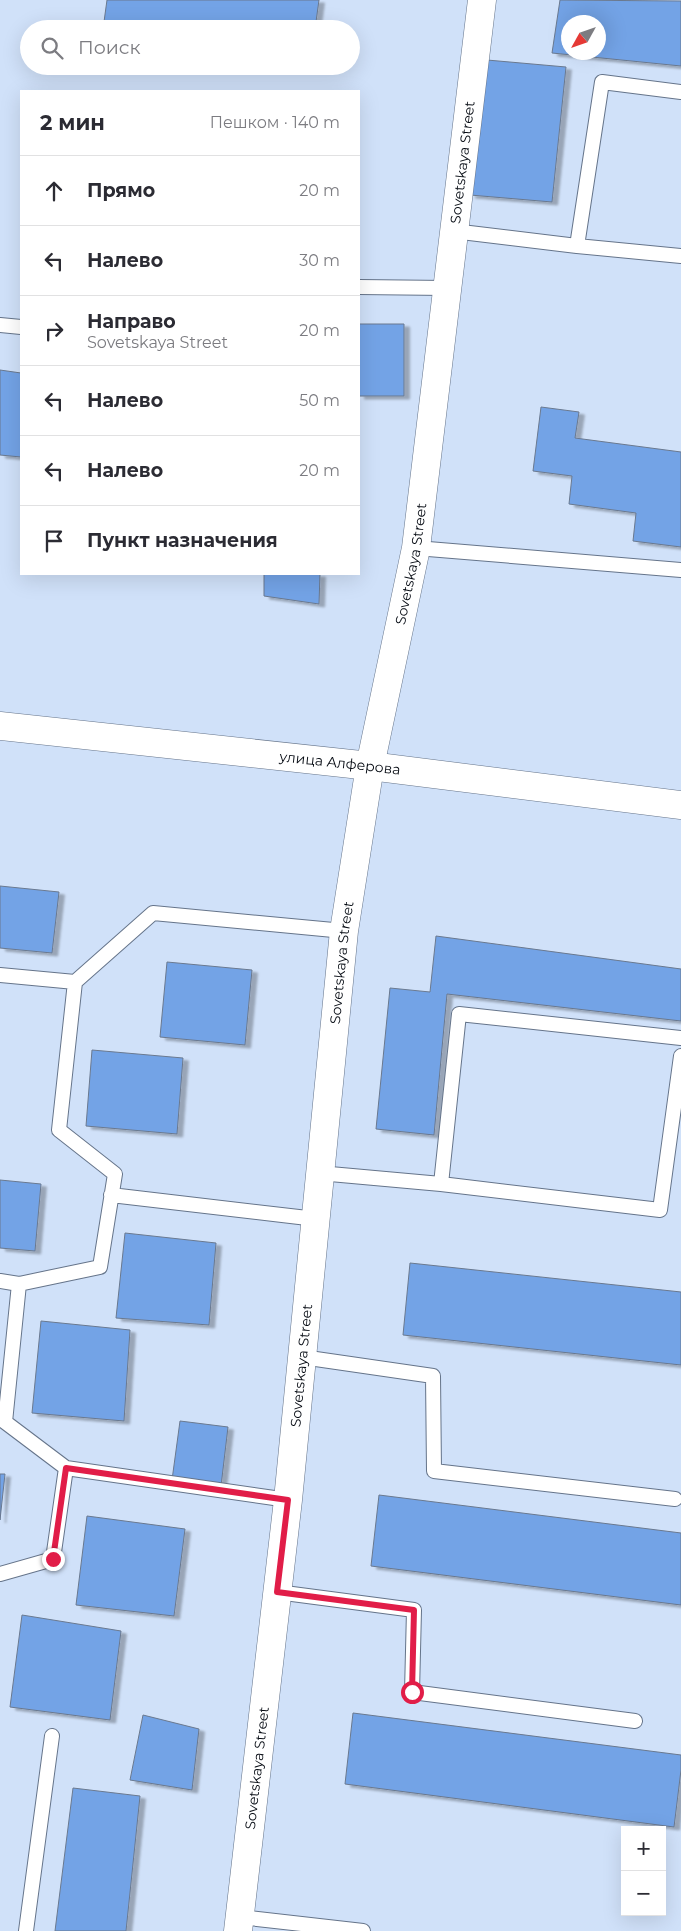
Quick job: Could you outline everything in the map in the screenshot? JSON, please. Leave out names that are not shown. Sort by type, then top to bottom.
[{"type":"street","name":"Sovetskaya Street","points":[[239,1924],[288,1500],[344,931],[370,766],[416,548],[482,0]]},
{"type":"street","name":"улица Алферова","points":[[0,726],[370,766],[681,805]]},
{"type":"lane","points":[[577,246],[602,82],[681,92]]},
{"type":"lane","points":[[453,231],[681,256]]},
{"type":"lane","points":[[360,287],[446,288]]},
{"type":"lane","points":[[0,325],[20,327]]},
{"type":"lane","points":[[416,548],[681,570]]},
{"type":"lane","points":[[0,1281],[19,1284],[100,1267],[115,1174],[59,1130],[75,982],[152,913],[344,931]]},
{"type":"lane","points":[[0,975],[75,982]]},
{"type":"lane","points":[[441,1184],[459,1014],[681,1038]]},
{"type":"lane","points":[[319,1173],[441,1184],[660,1210],[681,1056]]},
{"type":"lane","points":[[111,1195],[316,1219]]},
{"type":"lane","points":[[19,1284],[5,1422],[66,1468],[288,1500]]},
{"type":"lane","points":[[302,1357],[434,1376],[434,1471],[675,1499]]},
{"type":"lane","points":[[0,1574],[53,1559],[66,1468]]},
{"type":"lane","points":[[277,1592],[414,1610],[412,1692],[636,1721]]},
{"type":"lane","points":[[26,1931],[52,1736]]},
{"type":"lane","points":[[239,1924],[363,1931]]},
{"type":"building","points":[[107,0],[319,0],[316,20],[104,20]]},
{"type":"building","points":[[560,0],[681,1],[681,66],[606,58],[606,15],[561,15],[561,54],[552,53]]},
{"type":"building","points":[[487,60],[566,67],[552,202],[470,195]]},
{"type":"building","points":[[360,324],[404,324],[404,396],[360,396]]},
{"type":"building","points":[[0,370],[20,373],[20,457],[0,455]]},
{"type":"building","points":[[541,407],[579,412],[575,438],[681,452],[681,547],[633,541],[636,513],[569,504],[572,476],[533,471]]},
{"type":"building","points":[[264,575],[320,575],[319,604],[264,596]]},
{"type":"building","points":[[0,886],[59,892],[52,953],[0,948]]},
{"type":"building","points":[[436,936],[681,969],[681,1021],[447,994],[434,1135],[376,1129],[390,988],[430,992]]},
{"type":"building","points":[[167,962],[252,970],[245,1045],[160,1037]]},
{"type":"building","points":[[92,1050],[183,1058],[177,1134],[86,1126]]},
{"type":"building","points":[[0,1180],[41,1184],[35,1251],[0,1248]]},
{"type":"building","points":[[125,1233],[216,1243],[209,1325],[116,1318]]},
{"type":"building","points":[[410,1263],[681,1292],[681,1365],[403,1335]]},
{"type":"building","points":[[41,1321],[130,1330],[124,1421],[32,1413]]},
{"type":"building","points":[[180,1421],[228,1427],[221,1486],[172,1480]]},
{"type":"building","points":[[0,1474],[5,1474],[0,1520]]},
{"type":"building","points":[[379,1495],[681,1533],[681,1605],[371,1566]]},
{"type":"building","points":[[87,1516],[185,1529],[174,1616],[76,1605]]},
{"type":"building","points":[[22,1615],[121,1631],[110,1720],[10,1707]]},
{"type":"building","points":[[353,1713],[681,1755],[674,1827],[345,1784]]},
{"type":"building","points":[[143,1715],[199,1729],[192,1790],[130,1780]]},
{"type":"building","points":[[73,1788],[140,1796],[126,1931],[55,1931]]},
{"type":"route","points":[[53,1559],[66,1468],[288,1500],[277,1592],[414,1610],[412,1692]]}]
